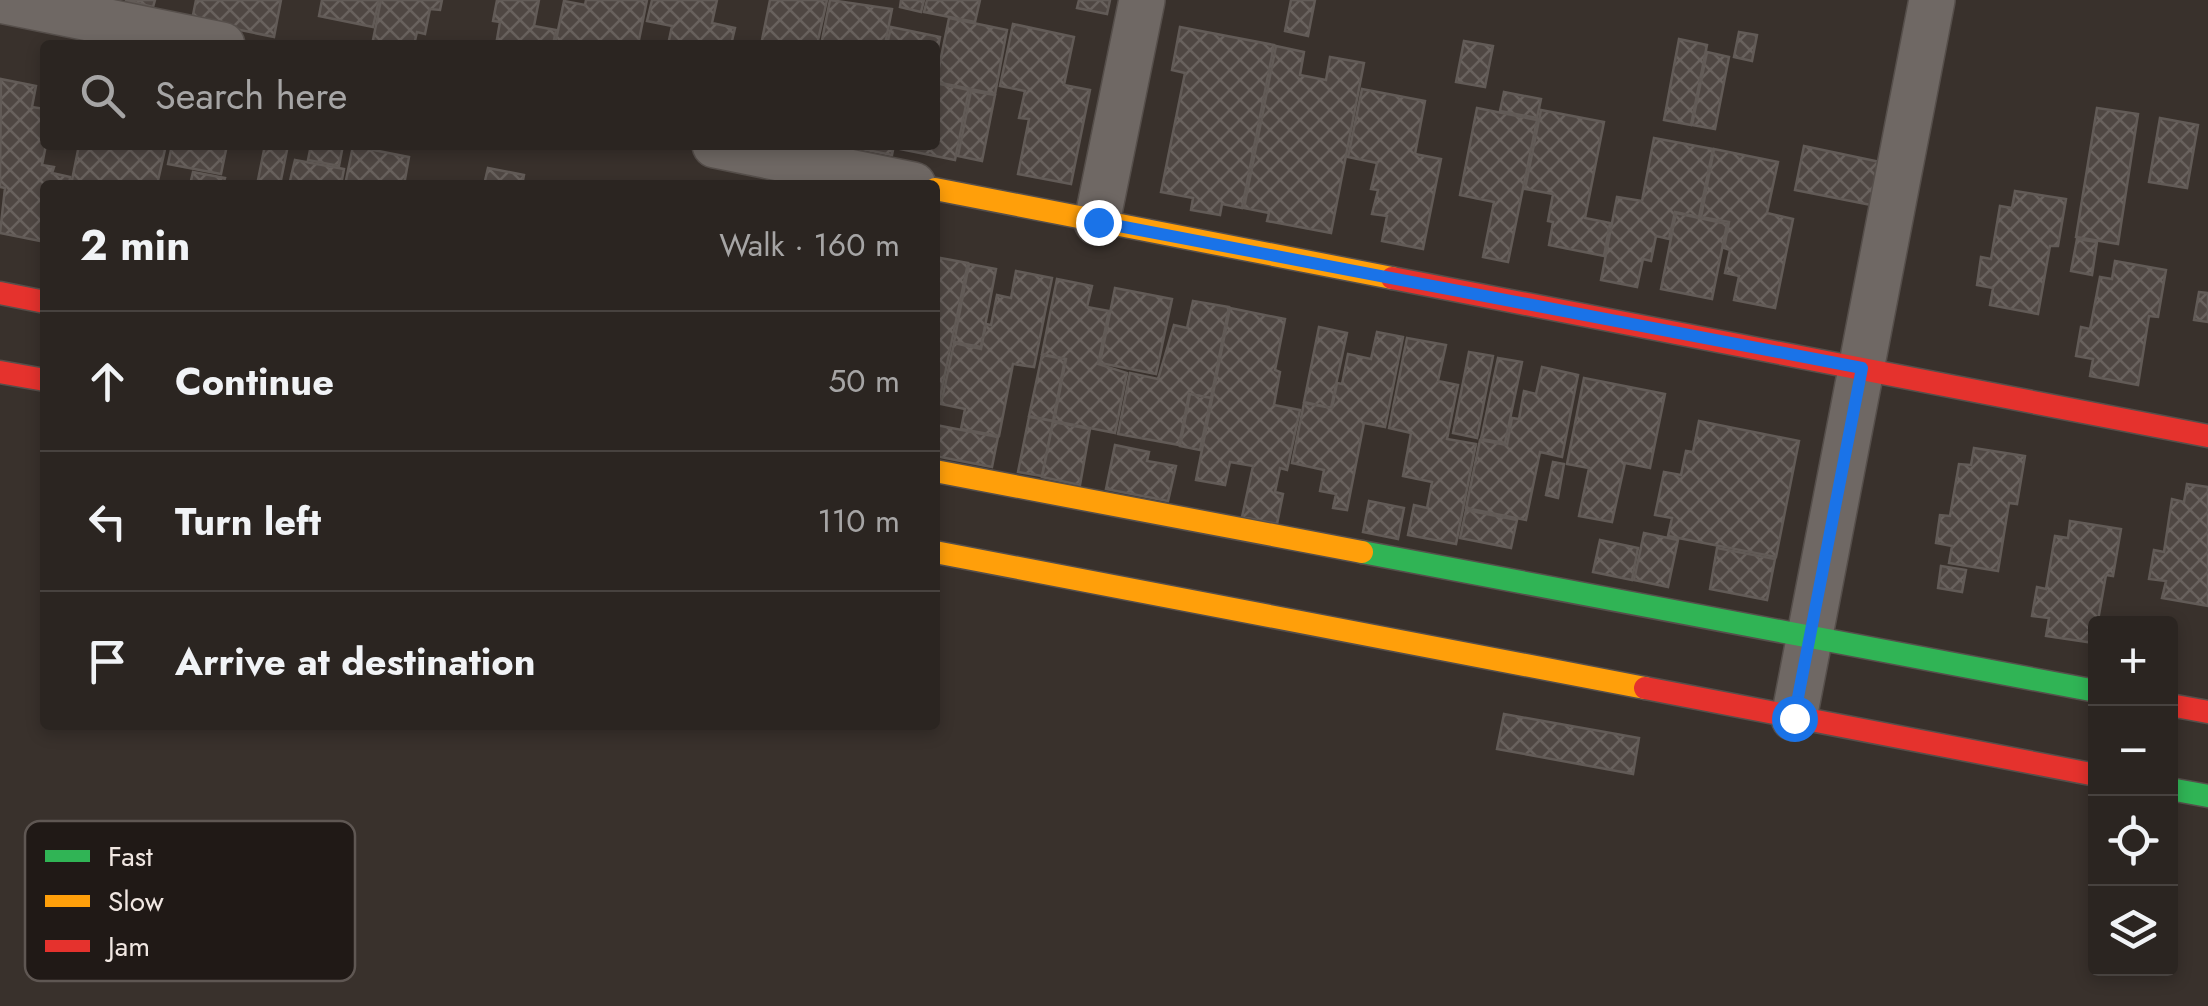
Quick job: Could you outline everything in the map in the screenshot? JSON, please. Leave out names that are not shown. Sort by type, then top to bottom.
[{"type":"street","points":[[0,0],[197,40]]},
{"type":"street","points":[[1098,222],[1142,0]]},
{"type":"street","points":[[1794,718],[1932,0]]},
{"type":"street","points":[[741,150],[888,180]]},
{"type":"street","points":[[940,191],[2208,436]]},
{"type":"street","points":[[0,293],[40,301]]},
{"type":"street","points":[[0,372],[40,379]]},
{"type":"street","points":[[940,472],[2088,690]]},
{"type":"street","points":[[940,553],[2088,773]]},
{"type":"street","points":[[2175,706],[2208,712]]},
{"type":"street","points":[[2178,790],[2208,796]]},
{"type":"building","points":[[125,0],[155,0],[153,7]]},
{"type":"building","points":[[196,0],[281,0],[274,37],[192,20]]},
{"type":"building","points":[[322,0],[379,0],[373,27],[319,16]]},
{"type":"building","points":[[381,0],[442,0],[440,10],[430,9],[425,34],[417,32],[415,40],[373,40]]},
{"type":"building","points":[[497,0],[539,0],[534,26],[556,30],[554,40],[497,40],[500,22],[493,21]]},
{"type":"building","points":[[586,0],[647,0],[639,40],[556,40],[564,1],[585,5]]},
{"type":"building","points":[[652,0],[717,0],[712,23],[735,28],[732,40],[669,40],[672,26],[647,21]]},
{"type":"building","points":[[770,0],[827,0],[818,40],[762,40]]},
{"type":"building","points":[[830,0],[892,9],[886,40],[822,40]]},
{"type":"building","points":[[901,0],[924,0],[921,12],[900,7]]},
{"type":"building","points":[[927,0],[980,0],[975,22],[924,12]]},
{"type":"building","points":[[1079,0],[1110,0],[1107,14],[1077,8]]},
{"type":"building","points":[[1291,0],[1315,0],[1308,36],[1285,31]]},
{"type":"building","points":[[949,18],[1007,30],[995,94],[940,83]]},
{"type":"building","points":[[1013,24],[1074,37],[1064,85],[1090,90],[1071,184],[1018,174],[1029,119],[1019,118],[1025,91],[1000,86]]},
{"type":"building","points":[[891,27],[940,37],[939,40],[888,40]]},
{"type":"building","points":[[1180,27],[1274,45],[1242,208],[1222,204],[1220,215],[1191,210],[1193,198],[1161,192],[1185,73],[1172,70]]},
{"type":"building","points":[[1739,32],[1757,35],[1752,61],[1734,57]]},
{"type":"building","points":[[1679,39],[1707,45],[1691,125],[1664,120]]},
{"type":"building","points":[[1464,41],[1493,46],[1485,87],[1456,82]]},
{"type":"building","points":[[1276,46],[1304,52],[1300,75],[1326,80],[1330,57],[1364,63],[1331,233],[1267,221],[1269,213],[1244,208]]},
{"type":"building","points":[[1707,52],[1729,57],[1715,129],[1692,125]]},
{"type":"building","points":[[1,79],[36,86],[32,107],[40,108],[40,150],[45,150],[42,165],[54,167],[52,173],[70,177],[40,180],[40,241],[0,233],[5,188],[0,187]]},
{"type":"building","points":[[940,84],[969,90],[955,160],[905,150],[940,150]]},
{"type":"building","points":[[1362,89],[1425,101],[1415,154],[1441,159],[1423,249],[1382,241],[1387,216],[1372,214],[1378,190],[1371,189],[1377,163],[1348,157]]},
{"type":"building","points":[[971,91],[995,95],[982,161],[958,156]]},
{"type":"building","points":[[1504,92],[1541,99],[1537,118],[1500,111]]},
{"type":"building","points":[[1477,108],[1537,120],[1508,262],[1483,257],[1494,202],[1460,195]]},
{"type":"building","points":[[2097,108],[2138,114],[2118,244],[2076,237]]},
{"type":"building","points":[[1541,110],[1604,122],[1585,218],[1610,223],[1604,256],[1549,245],[1553,194],[1525,189]]},
{"type":"building","points":[[2160,118],[2198,125],[2187,188],[2149,182]]},
{"type":"building","points":[[1654,138],[1713,149],[1699,217],[1675,212],[1669,239],[1656,236],[1651,261],[1643,259],[1637,287],[1601,280],[1617,197],[1642,201]]},
{"type":"building","points":[[1804,146],[1880,162],[1871,205],[1795,190]]},
{"type":"building","points":[[1714,149],[1778,162],[1767,213],[1793,219],[1775,308],[1734,300],[1739,276],[1725,273],[1730,250],[1724,248],[1729,222],[1701,217]]},
{"type":"building","points":[[78,150],[165,150],[158,180],[72,180]]},
{"type":"building","points":[[171,150],[226,150],[221,174],[168,164]]},
{"type":"building","points":[[264,150],[287,150],[281,180],[258,180]]},
{"type":"building","points":[[310,150],[342,150],[339,166],[308,160]]},
{"type":"building","points":[[352,150],[409,157],[405,180],[346,180]]},
{"type":"building","points":[[866,150],[893,150],[892,155]]},
{"type":"building","points":[[295,160],[344,169],[342,180],[290,180]]},
{"type":"building","points":[[488,168],[524,175],[523,180],[485,180]]},
{"type":"building","points":[[193,172],[225,178],[224,180],[191,180]]},
{"type":"building","points":[[2015,191],[2066,199],[2058,246],[2050,246],[2038,314],[1990,305],[1993,288],[1977,285],[1981,257],[1991,259],[2000,206],[2012,208]]},
{"type":"building","points":[[1676,213],[1727,224],[1712,299],[1661,289]]},
{"type":"building","points":[[2077,239],[2097,242],[2092,275],[2071,271]]},
{"type":"building","points":[[940,258],[968,263],[940,398]]},
{"type":"building","points":[[2115,261],[2166,270],[2158,317],[2149,316],[2138,385],[2090,376],[2093,359],[2076,356],[2081,327],[2090,329],[2100,277],[2112,279]]},
{"type":"building","points":[[969,264],[996,269],[981,347],[954,342]]},
{"type":"building","points":[[1016,271],[1052,278],[1034,367],[1013,364],[999,436],[961,429],[965,409],[941,404],[954,343],[981,349],[997,295],[1011,298]]},
{"type":"building","points":[[1057,279],[1092,286],[1087,307],[1109,311],[1098,364],[1127,373],[1115,433],[1054,421],[1066,359],[1042,354]]},
{"type":"building","points":[[1115,288],[1172,299],[1156,374],[1100,363]]},
{"type":"building","points":[[2199,292],[2208,293],[2208,322],[2194,320]]},
{"type":"building","points":[[1193,301],[1229,307],[1211,398],[1189,394],[1179,445],[1118,434],[1130,373],[1158,379],[1174,325],[1187,328]]},
{"type":"building","points":[[1230,308],[1285,319],[1275,370],[1280,372],[1274,405],[1300,410],[1287,470],[1280,468],[1275,492],[1283,494],[1277,524],[1242,517],[1253,466],[1230,462],[1225,485],[1196,480]]},
{"type":"building","points":[[1319,327],[1347,333],[1331,408],[1304,402]]},
{"type":"building","points":[[1377,332],[1403,337],[1385,427],[1364,423],[1347,510],[1333,508],[1336,494],[1320,491],[1324,470],[1292,463],[1304,403],[1332,408],[1348,354],[1371,359]]},
{"type":"building","points":[[1407,338],[1446,345],[1438,381],[1458,385],[1447,439],[1476,444],[1456,544],[1408,535],[1414,505],[1427,508],[1432,482],[1403,476],[1411,433],[1389,428]]},
{"type":"building","points":[[1469,352],[1493,356],[1477,438],[1453,433]]},
{"type":"building","points":[[1042,355],[1065,359],[1053,421],[1029,416]]},
{"type":"building","points":[[1498,358],[1522,362],[1505,443],[1481,439]]},
{"type":"building","points":[[1542,367],[1578,375],[1562,457],[1540,452],[1526,520],[1466,508],[1480,440],[1507,445],[1512,418],[1519,419],[1524,391],[1536,394]]},
{"type":"building","points":[[1584,378],[1665,394],[1650,468],[1625,463],[1612,522],[1579,516],[1589,468],[1567,464]]},
{"type":"building","points":[[1190,394],[1211,398],[1200,450],[1180,446]]},
{"type":"building","points":[[1029,417],[1053,421],[1042,476],[1018,472]]},
{"type":"building","points":[[1699,421],[1799,441],[1776,557],[1668,536],[1672,518],[1655,515],[1664,472],[1681,475],[1686,451],[1693,452]]},
{"type":"building","points":[[1053,422],[1090,429],[1080,485],[1042,477]]},
{"type":"building","points":[[940,426],[998,437],[992,467],[940,457]]},
{"type":"building","points":[[1115,445],[1149,452],[1147,461],[1176,466],[1168,501],[1106,489]]},
{"type":"building","points":[[1974,448],[2025,456],[2017,504],[2009,503],[1998,571],[1949,563],[1952,546],[1936,543],[1940,515],[1950,516],[1959,464],[1971,465]]},
{"type":"building","points":[[1553,462],[1564,464],[1558,498],[1546,495]]},
{"type":"building","points":[[2187,484],[2208,487],[2208,606],[2162,598],[2166,581],[2149,579],[2154,550],[2164,552],[2172,499],[2184,502]]},
{"type":"building","points":[[1369,501],[1404,508],[1398,539],[1363,532]]},
{"type":"building","points":[[1466,510],[1517,520],[1511,548],[1460,538]]},
{"type":"building","points":[[2070,521],[2121,529],[2113,576],[2106,575],[2099,616],[2088,616],[2088,642],[2046,636],[2049,618],[2032,616],[2037,587],[2046,589],[2055,536],[2068,538]]},
{"type":"building","points":[[1644,533],[1678,540],[1668,587],[1634,580]]},
{"type":"building","points":[[1600,540],[1638,548],[1632,580],[1593,572]]},
{"type":"building","points":[[1717,548],[1775,559],[1767,600],[1710,589]]},
{"type":"building","points":[[1941,566],[1966,570],[1962,592],[1938,588]]},
{"type":"building","points":[[1504,714],[1639,738],[1633,774],[1497,749]]},
{"type":"traffic: fast","points":[[1362,552],[2088,689]]},
{"type":"traffic: fast","points":[[2178,790],[2208,796]]},
{"type":"traffic: slow","points":[[940,190],[1392,278]]},
{"type":"traffic: slow","points":[[940,472],[1362,552]]},
{"type":"traffic: slow","points":[[940,553],[1645,688]]},
{"type":"traffic: jam","points":[[1392,278],[2208,436]]},
{"type":"traffic: jam","points":[[0,293],[40,301]]},
{"type":"traffic: jam","points":[[0,372],[40,379]]},
{"type":"traffic: jam","points":[[1645,688],[2088,773]]},
{"type":"traffic: jam","points":[[2175,706],[2208,712]]},
{"type":"route","points":[[1098,222],[1862,368],[1794,718]]}]
